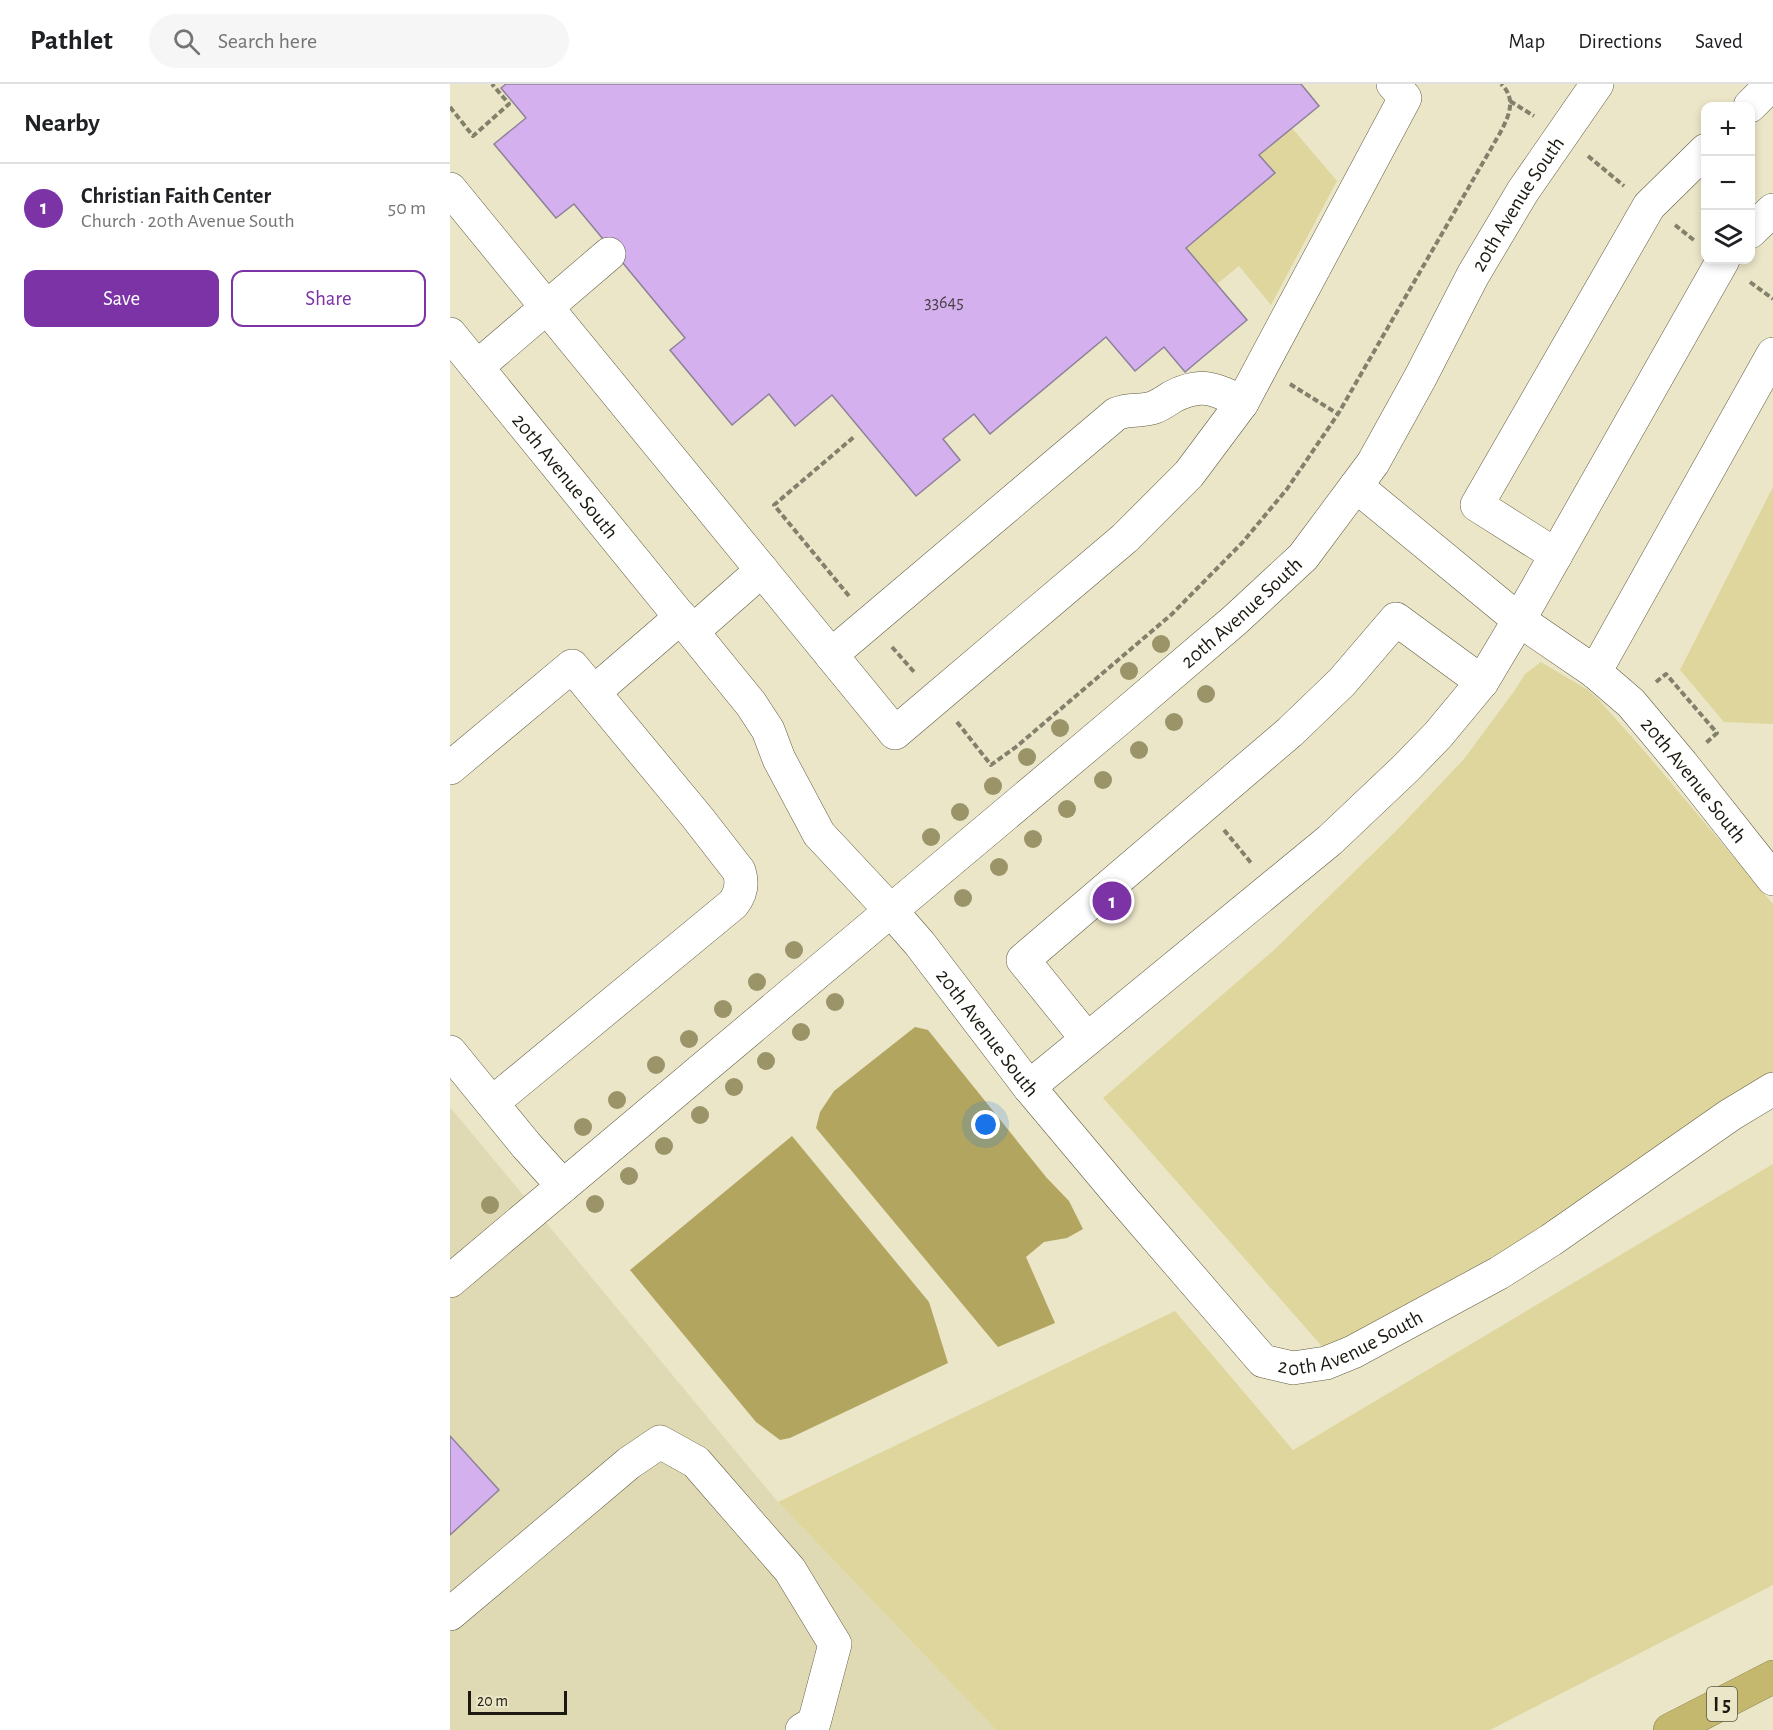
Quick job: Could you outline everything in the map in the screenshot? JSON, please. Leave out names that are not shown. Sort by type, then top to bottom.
[{"type":"highway","name":"I 5","points":[[1670,1730],[1773,1677]]},
{"type":"street","points":[[450,189],[896,733],[1125,538],[1188,474],[1242,403],[1405,98],[1393,84]]},
{"type":"street","points":[[1754,102],[1773,84]]},
{"type":"street","name":"20th Avenue South","points":[[450,1281],[892,912],[1235,620],[1303,557],[1373,463],[1473,275],[1523,190],[1561,134],[1585,88]]},
{"type":"street","points":[[1556,555],[1477,505],[1649,206],[1701,155]]},
{"type":"street","points":[[1755,227],[1773,210]]},
{"type":"street","points":[[477,367],[609,254]]},
{"type":"street","points":[[1029,1087],[1330,840],[1379,795],[1438,735],[1482,682],[1721,264]]},
{"type":"street","name":"20th Avenue South","points":[[450,334],[751,704],[768,730],[784,770],[819,834],[920,944],[1029,1087],[1123,1200],[1263,1361],[1293,1368],[1326,1363],[1353,1352],[1499,1273],[1560,1234],[1730,1115],[1773,1089]]},
{"type":"street","points":[[1596,672],[1773,354]]},
{"type":"street","points":[[831,655],[1116,414],[1128,409],[1140,411],[1154,408],[1185,391],[1204,387],[1223,392],[1242,403]]},
{"type":"street","name":"20th Avenue South","points":[[1356,486],[1519,620],[1596,672],[1638,712],[1773,879]]},
{"type":"street","points":[[594,692],[762,570]]},
{"type":"street","points":[[1087,1039],[1023,960],[1290,732],[1342,682],[1396,619],[1482,682]]},
{"type":"street","points":[[450,768],[572,666],[739,871],[741,886],[733,904],[492,1103]]},
{"type":"street","points":[[450,1052],[563,1186]]},
{"type":"street","points":[[450,1614],[628,1463],[660,1442],[696,1462],[790,1570],[835,1644],[814,1723],[802,1730]]},
{"type":"path","points":[[450,107],[473,136],[509,105],[492,84]]},
{"type":"path","points":[[992,765],[1172,614],[1242,543],[1287,489],[1338,414],[1509,115],[1508,92],[1501,84]]},
{"type":"path","points":[[1510,101],[1561,134],[1696,241]]},
{"type":"path","points":[[1204,806],[1272,888]]},
{"type":"shaded area","points":[[1292,128],[1337,181],[1271,305],[1239,266],[1217,284],[1186,248],[1275,173],[1259,155]]},
{"type":"shaded area","points":[[1773,487],[1773,724],[1724,722],[1680,670]]},
{"type":"shaded area","points":[[1541,662],[1588,690],[1598,699],[1773,904],[1773,1079],[1558,1221],[1327,1352],[1103,1098],[1273,951],[1396,831],[1464,759],[1525,674]]},
{"type":"shaded area","points":[[915,1027],[928,1030],[1046,1177],[1069,1201],[1083,1229],[1067,1238],[1044,1242],[1026,1257],[1055,1323],[998,1347],[816,1128],[820,1112],[834,1091]]},
{"type":"shaded area","points":[[450,1107],[778,1502],[996,1730],[450,1730]]},
{"type":"shaded area","points":[[792,1136],[929,1302],[948,1363],[790,1438],[780,1440],[756,1422],[630,1270]]},
{"type":"shaded area","points":[[1773,1164],[1773,1585],[1490,1730],[996,1730],[778,1502],[1175,1311],[1293,1450]]},
{"type":"building","points":[[506,84],[1301,84],[1319,106],[1259,155],[1275,173],[1186,248],[1247,320],[1185,372],[1164,347],[1135,371],[1106,337],[990,434],[974,414],[943,439],[960,460],[916,496],[832,395],[795,426],[769,394],[732,425],[670,350],[685,338],[574,204],[556,218],[494,144],[526,118],[501,88]]},
{"type":"building","points":[[450,1436],[499,1490],[450,1535]]},
{"type":"place","name":"Christian Faith Center","points":[[1112,901]]}]
